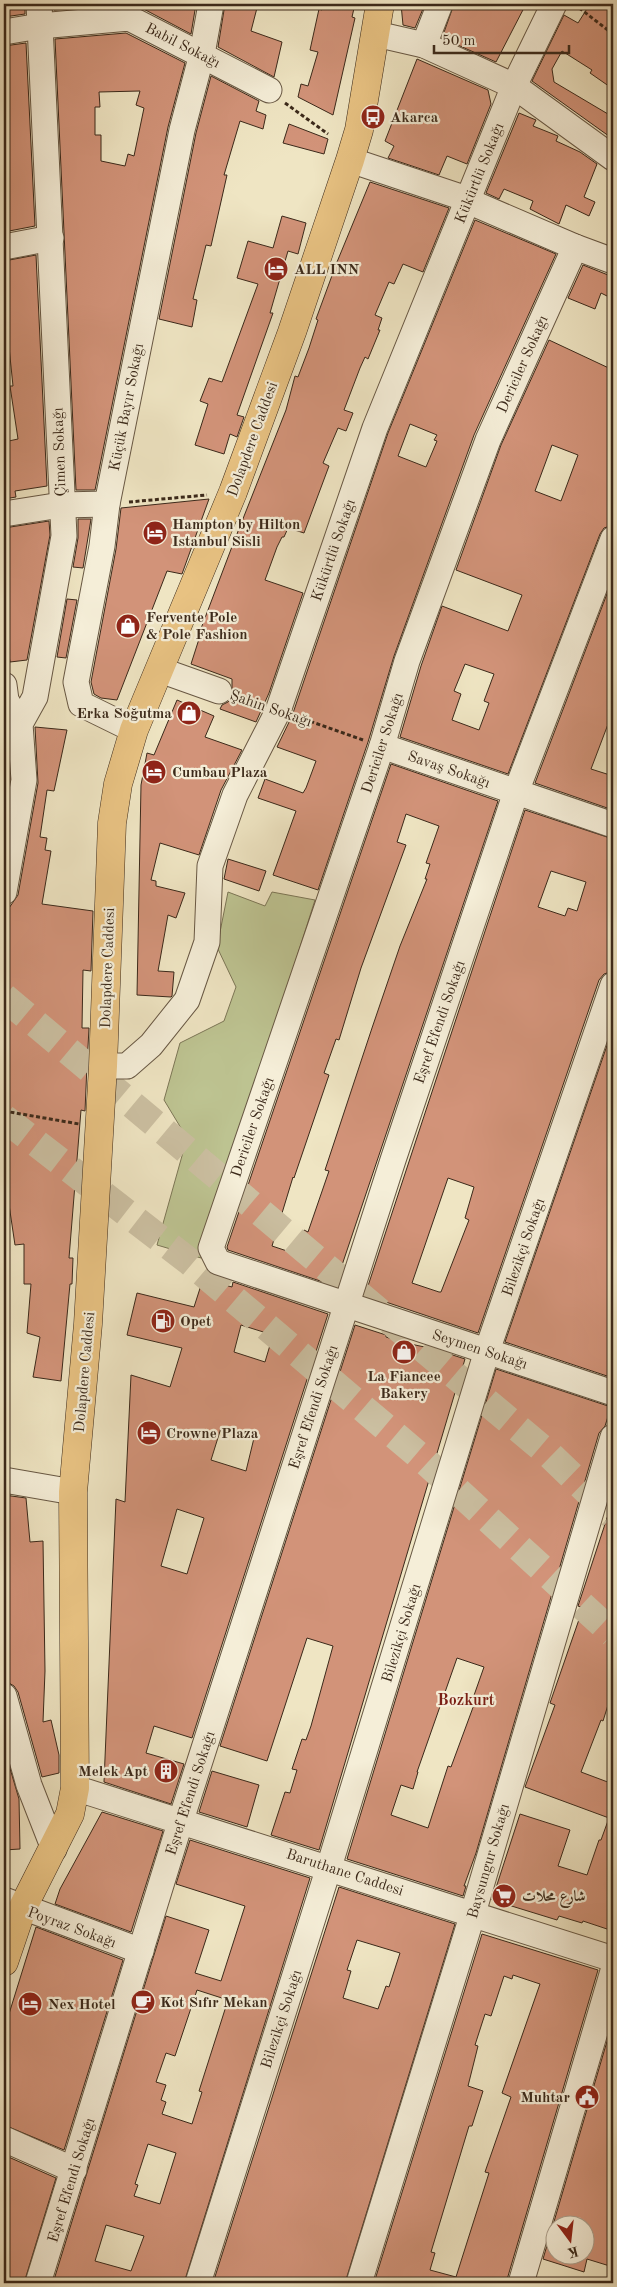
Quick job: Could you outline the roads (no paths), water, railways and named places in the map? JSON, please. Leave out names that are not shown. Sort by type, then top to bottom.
[{"type":"main road","name":"Dolapdere Caddesi","points":[[4,1962],[13,1904],[54,1849],[70,1814],[75,1788],[73,1492],[88,1324],[103,1066],[112,823],[118,784],[134,730],[233,492],[292,332],[350,160],[359,130],[380,4]]},
{"type":"street","name":"Küçük Bayır Sokağı","points":[[134,730],[81,704],[76,682],[99,562],[107,504],[182,130],[202,54],[211,4]]},
{"type":"street","points":[[424,45],[440,4]]},
{"type":"street","name":"Kükürtlü Sokağı","points":[[103,1066],[127,1066],[151,1046],[187,1000],[207,942],[210,866],[235,795],[278,711],[375,428],[464,199],[514,86],[554,4]]},
{"type":"street","name":"Babil Sokağı","points":[[4,32],[40,15],[131,11],[202,54],[269,90]]},
{"type":"street","name":"Çimen Sokağı","points":[[20,724],[35,697],[64,536],[61,505],[40,15]]},
{"type":"street","points":[[376,34],[424,45],[514,86],[613,158]]},
{"type":"street","points":[[350,160],[464,199],[575,248],[613,261]]},
{"type":"street","points":[[4,247],[51,238]]},
{"type":"street","name":"Dericiler Sokağı","points":[[346,1305],[215,1255],[382,746],[407,661],[488,440],[575,248]]},
{"type":"street","points":[[4,514],[61,505],[107,504]]},
{"type":"street","name":"Eşref Efendi Sokağı","points":[[38,2283],[181,1820],[346,1305],[516,792],[613,539]]},
{"type":"street","name":"Şahin Sokağı","points":[[160,670],[219,691]]},
{"type":"street","points":[[4,685],[6,700],[20,724],[24,780],[4,892]]},
{"type":"street","name":"Savaş Sokağı","points":[[382,746],[516,792]]},
{"type":"street","points":[[516,792],[613,825]]},
{"type":"street","name":"Bilezikçi Sokağı","points":[[198,2283],[329,1867],[487,1352],[613,985]]},
{"type":"street","name":"Seymen Sokağı","points":[[346,1305],[613,1394]]},
{"type":"street","name":"Baysungur Sokağı","points":[[360,2283],[473,1913],[613,1437]]},
{"type":"street","points":[[4,1480],[73,1492]]},
{"type":"street","points":[[4,1696],[29,1785],[54,1849]]},
{"type":"street","name":"Baruthane Caddesi","points":[[75,1788],[329,1867],[613,1959]]},
{"type":"street","name":"Poyraz Sokağı","points":[[13,1904],[141,1951]]},
{"type":"street","points":[[521,2283],[613,1971]]},
{"type":"street","points":[[4,2139],[74,2170]]},
{"type":"tunnel","points":[[4,997],[550,1455],[613,1516]]},
{"type":"tunnel","points":[[4,1118],[190,1262],[423,1459],[613,1634]]},
{"type":"place","name":"Akarca","points":[[373,117]]},
{"type":"place","name":"ALL INN","points":[[276,269]]},
{"type":"place","name":"Hampton by Hilton Istanbul Sisli","points":[[155,533]]},
{"type":"place","name":"Fervente Pole & Pole Fashion","points":[[128,626]]},
{"type":"place","name":"Erka Soğutma","points":[[189,713]]},
{"type":"place","name":"Cumbau Plaza","points":[[154,772]]},
{"type":"place","name":"Opet","points":[[163,1321]]},
{"type":"place","name":"La Fiancee Bakery","points":[[404,1352]]},
{"type":"place","name":"Crowne Plaza","points":[[149,1433]]},
{"type":"place","name":"Melek Apt","points":[[166,1771]]},
{"type":"place","name":"شارع محلات","points":[[504,1896]]},
{"type":"place","name":"Kot Sıfır Mekan","points":[[143,2002]]},
{"type":"place","name":"Nex Hotel","points":[[30,2004]]},
{"type":"place","name":"Muhtar","points":[[587,2097]]},
{"type":"district","name":"Bozkurt","points":[[466,1699]]}]
